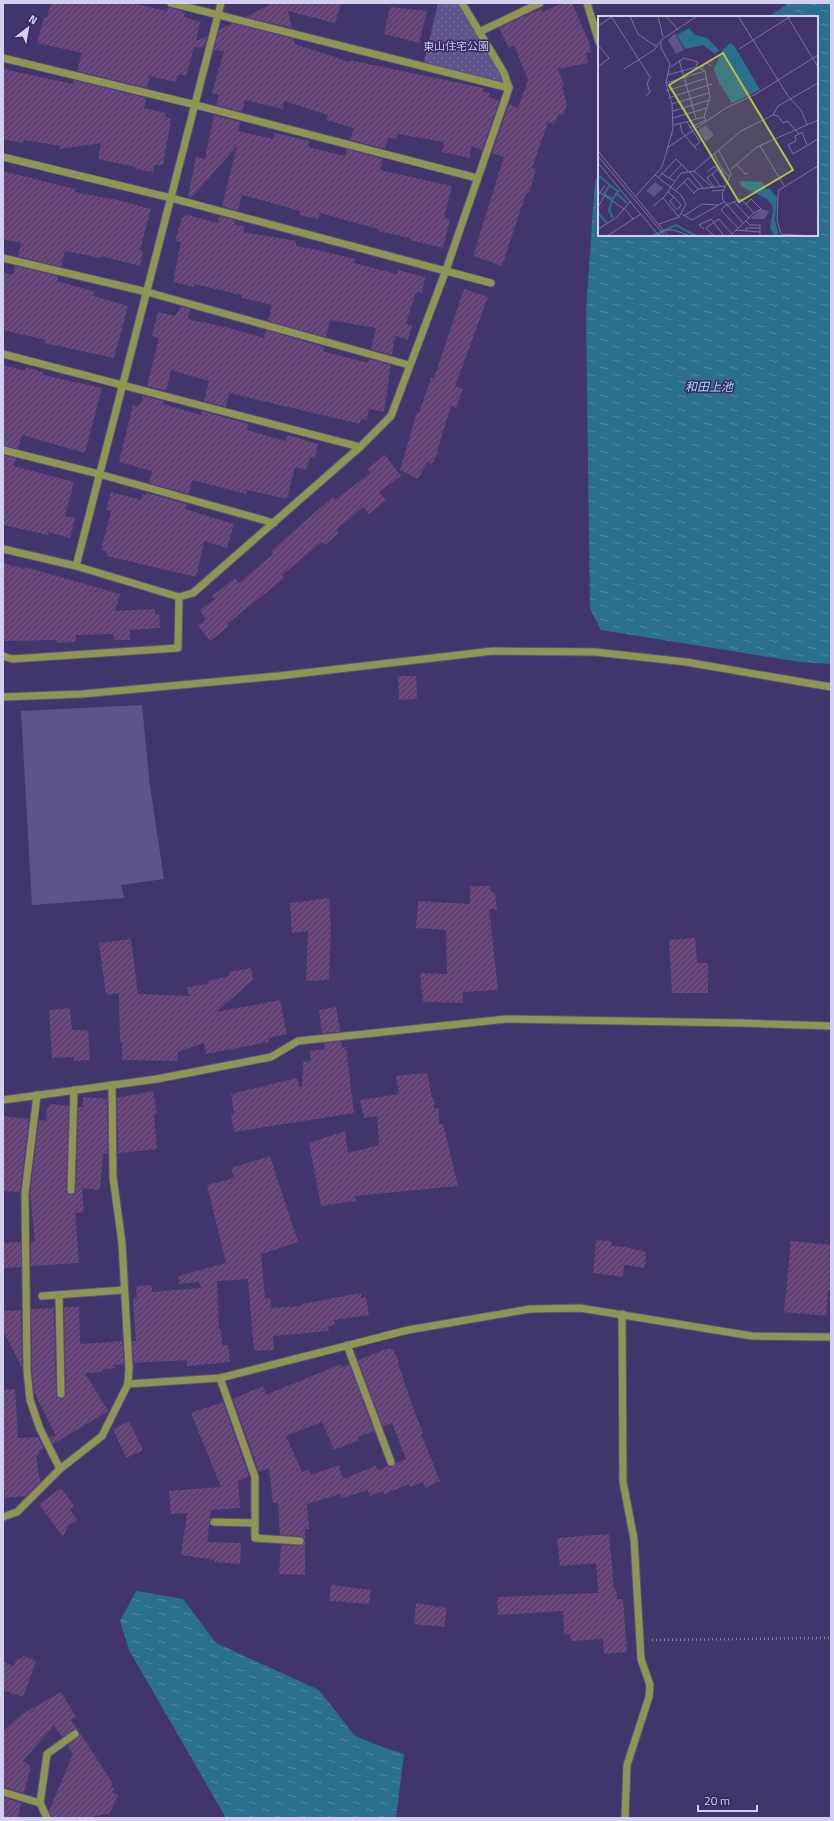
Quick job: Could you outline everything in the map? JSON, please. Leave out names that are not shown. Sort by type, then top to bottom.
[{"type":"street","points":[[171,3],[509,88]]},
{"type":"street","points":[[76,566],[122,384],[196,105],[221,3]]},
{"type":"street","points":[[3,549],[76,566],[179,597],[193,593],[360,447],[391,416],[409,364],[446,270],[509,88],[504,73],[462,3]]},
{"type":"street","points":[[479,32],[540,3]]},
{"type":"street","points":[[587,3],[598,39]]},
{"type":"street","points":[[3,58],[196,105],[477,178]]},
{"type":"street","points":[[3,157],[172,198],[491,283]]},
{"type":"street","points":[[3,258],[147,292],[409,364]]},
{"type":"street","points":[[3,354],[360,447]]},
{"type":"street","points":[[3,450],[99,474],[274,523]]},
{"type":"street","points":[[3,656],[12,659],[178,648],[179,597]]},
{"type":"street","points":[[3,697],[82,694],[278,676],[492,651],[595,652],[686,662],[831,687]]},
{"type":"street","points":[[3,1100],[157,1079],[271,1057],[298,1041],[507,1019],[831,1026]]},
{"type":"street","points":[[3,1517],[17,1512],[60,1469],[102,1436],[128,1384],[129,1368],[123,1290],[122,1243],[113,1177],[112,1085]]},
{"type":"street","points":[[71,1190],[74,1090]]},
{"type":"street","points":[[38,1095],[25,1193],[27,1371],[30,1400],[40,1429],[60,1469]]},
{"type":"street","points":[[42,1296],[123,1290]]},
{"type":"street","points":[[60,1295],[61,1394]]},
{"type":"street","points":[[128,1384],[220,1378],[408,1330],[530,1309],[580,1308],[752,1336],[831,1337]]},
{"type":"street","points":[[622,1314],[623,1482],[634,1539],[641,1659],[650,1685],[649,1697],[627,1765],[625,1818]]},
{"type":"street","points":[[347,1345],[391,1462]]},
{"type":"street","points":[[220,1378],[255,1477],[255,1538],[300,1541]]},
{"type":"street","points":[[214,1522],[254,1523]]},
{"type":"street","points":[[47,1818],[40,1803],[47,1754],[75,1734]]},
{"type":"street","points":[[3,1792],[40,1803]]},
{"type":"path","points":[[640,1641],[831,1638]]},
{"type":"green space","name":"東山住宅公園","points":[[438,3],[462,3],[509,88],[423,67]]},
{"type":"green space","points":[[142,705],[150,786],[164,879],[121,885],[124,898],[32,905],[21,711]]},
{"type":"water","name":"和田上池","points":[[789,3],[831,3],[831,664],[800,662],[601,630],[590,609],[586,311],[595,181],[598,174],[598,236],[818,236],[818,16],[770,16]]},
{"type":"water","points":[[136,1591],[183,1599],[216,1643],[319,1690],[355,1736],[404,1754],[396,1818],[226,1818],[129,1650],[120,1621]]},
{"type":"building","points":[[51,3],[132,3],[167,11],[168,7],[185,12],[184,17],[200,22],[196,41],[207,36],[204,48],[194,47],[186,76],[178,74],[176,82],[150,76],[147,88],[77,71],[82,53],[37,43],[44,17],[47,18]]},
{"type":"building","points":[[272,3],[341,3],[335,23],[288,11],[292,28],[246,17]]},
{"type":"building","points":[[563,3],[572,3],[589,42],[591,52],[586,53],[588,63],[558,69],[564,85],[562,86],[567,104],[563,115],[559,114],[554,124],[548,122],[532,168],[536,169],[529,193],[526,193],[502,266],[473,256],[504,157],[492,153],[509,104],[518,108],[528,80],[514,45],[509,48],[499,28],[541,9],[542,12]]},
{"type":"building","points":[[390,7],[427,11],[419,43],[384,34]]},
{"type":"building","points":[[232,23],[294,39],[295,44],[349,62],[350,60],[483,88],[483,92],[489,93],[489,97],[499,101],[482,150],[471,146],[470,158],[442,152],[444,142],[397,134],[396,139],[388,138],[385,149],[350,140],[354,128],[326,120],[328,115],[284,101],[283,109],[245,100],[242,112],[216,105],[219,95],[212,93],[224,51],[214,50],[219,30]]},
{"type":"building","points":[[3,69],[73,84],[74,80],[146,98],[144,108],[165,113],[165,116],[171,119],[163,165],[154,165],[153,172],[135,169],[135,167],[98,159],[101,143],[59,149],[60,146],[24,140],[23,143],[3,139]]},
{"type":"building","points":[[214,115],[240,122],[238,131],[273,139],[275,133],[309,141],[308,147],[345,156],[347,149],[383,159],[380,170],[452,186],[444,218],[450,219],[443,248],[410,240],[410,238],[378,231],[378,229],[320,213],[318,219],[299,215],[300,211],[242,195],[238,211],[222,206],[237,146],[191,198],[188,197],[196,157],[205,159]]},
{"type":"building","points":[[3,171],[75,189],[74,192],[122,201],[151,209],[140,250],[143,251],[140,266],[101,256],[101,258],[65,251],[61,267],[18,256],[21,243],[3,239]]},
{"type":"building","points":[[188,215],[218,223],[219,216],[235,220],[234,224],[245,227],[243,232],[296,241],[296,246],[355,259],[354,263],[397,274],[398,270],[425,277],[422,293],[416,292],[406,323],[412,326],[408,340],[395,336],[392,355],[371,349],[376,328],[330,320],[326,337],[268,321],[272,305],[242,298],[242,295],[194,284],[194,287],[173,282],[181,242],[175,241],[182,218]]},
{"type":"building","points":[[15,266],[58,276],[57,281],[95,292],[94,296],[128,306],[114,358],[44,343],[45,340],[3,330],[3,272],[13,275]]},
{"type":"building","points":[[464,289],[488,297],[455,386],[463,389],[456,408],[451,406],[437,451],[438,452],[432,464],[427,462],[418,479],[400,470],[417,412],[419,413],[431,378],[434,378]]},
{"type":"building","points":[[181,307],[190,309],[188,319],[229,328],[264,338],[266,330],[324,347],[323,351],[368,363],[369,359],[391,365],[384,412],[369,409],[367,420],[361,419],[360,424],[229,393],[226,407],[204,401],[209,381],[171,370],[166,391],[147,386],[159,338],[152,336],[158,312],[175,316]]},
{"type":"building","points":[[3,365],[25,371],[26,367],[44,373],[43,375],[102,388],[85,453],[22,435],[18,449],[3,445]]},
{"type":"building","points":[[143,396],[163,401],[163,404],[201,415],[202,411],[248,424],[247,430],[286,441],[287,435],[318,444],[315,458],[310,457],[306,470],[295,467],[287,499],[247,490],[246,494],[192,480],[189,494],[149,483],[152,471],[119,462],[133,405],[139,406]]},
{"type":"building","points":[[3,455],[16,458],[14,466],[74,482],[65,516],[75,518],[70,538],[48,532],[48,535],[3,525]]},
{"type":"building","points":[[385,455],[401,476],[379,492],[386,500],[369,514],[363,507],[336,530],[339,533],[325,545],[322,542],[282,575],[284,578],[227,624],[229,626],[210,641],[198,626],[206,619],[200,610],[215,599],[212,596],[235,578],[239,583],[273,554],[271,551],[333,497],[335,500],[370,473],[367,469]]},
{"type":"building","points":[[111,492],[141,500],[142,494],[146,495],[147,493],[187,504],[185,509],[234,524],[227,548],[204,541],[196,577],[107,556],[107,552],[101,550],[111,511],[106,510]]},
{"type":"building","points":[[3,563],[25,569],[25,567],[120,594],[115,611],[155,609],[155,614],[159,614],[160,628],[130,630],[130,640],[114,640],[113,634],[76,635],[76,642],[56,643],[56,640],[3,641]]},
{"type":"building","points":[[398,676],[416,676],[417,699],[399,700]]},
{"type":"building","points":[[470,886],[490,886],[491,892],[495,893],[497,909],[489,909],[498,990],[463,992],[463,1003],[423,1002],[420,973],[447,974],[446,930],[416,928],[418,901],[470,904]]},
{"type":"building","points":[[329,898],[331,926],[329,980],[306,981],[308,931],[292,933],[290,903]]},
{"type":"building","points":[[695,938],[697,963],[708,963],[708,993],[672,993],[669,940]]},
{"type":"building","points":[[131,939],[138,994],[189,996],[187,987],[208,984],[208,981],[230,976],[229,972],[251,968],[253,980],[216,1012],[280,1000],[287,1034],[268,1038],[269,1042],[206,1054],[204,1043],[178,1052],[177,1061],[122,1060],[119,993],[106,995],[99,943]]},
{"type":"building","points":[[336,1007],[340,1032],[322,1033],[319,1010]]},
{"type":"building","points":[[70,1008],[72,1030],[88,1030],[90,1060],[74,1061],[74,1057],[52,1058],[49,1010]]},
{"type":"building","points":[[341,1041],[342,1048],[346,1047],[354,1113],[234,1132],[231,1115],[234,1114],[231,1094],[297,1078],[299,1087],[302,1087],[303,1062],[311,1061],[310,1051],[325,1049],[324,1043]]},
{"type":"building","points":[[427,1073],[432,1098],[434,1098],[434,1108],[439,1108],[439,1124],[443,1124],[458,1186],[355,1196],[356,1201],[321,1206],[309,1143],[345,1131],[348,1153],[379,1145],[377,1116],[364,1118],[360,1100],[399,1094],[396,1076]]},
{"type":"building","points":[[153,1091],[157,1114],[154,1114],[157,1149],[118,1153],[117,1098]]},
{"type":"building","points":[[83,1097],[107,1099],[108,1153],[103,1154],[100,1190],[82,1188],[84,1212],[75,1213],[79,1263],[31,1266],[31,1241],[35,1241],[30,1193],[39,1120],[46,1121],[47,1109],[51,1104],[69,1106],[66,1190],[68,1194],[73,1195],[76,1190],[78,1107],[83,1107]]},
{"type":"building","points":[[3,1116],[29,1119],[20,1192],[3,1191]]},
{"type":"building","points":[[270,1156],[298,1242],[261,1254],[265,1299],[271,1298],[271,1308],[302,1306],[302,1304],[361,1293],[361,1298],[366,1297],[369,1315],[334,1320],[335,1325],[328,1326],[329,1331],[273,1336],[274,1350],[254,1351],[248,1279],[217,1281],[219,1329],[221,1329],[222,1345],[228,1345],[230,1362],[187,1366],[187,1360],[134,1363],[132,1341],[136,1341],[133,1299],[137,1298],[136,1286],[152,1285],[152,1292],[201,1288],[199,1282],[179,1284],[178,1276],[226,1263],[207,1185],[234,1178],[231,1168]]},
{"type":"building","points":[[596,1240],[611,1241],[611,1246],[625,1247],[646,1252],[645,1268],[624,1265],[623,1277],[593,1273]]},
{"type":"building","points":[[791,1241],[831,1245],[831,1291],[828,1290],[826,1316],[784,1312]]},
{"type":"building","points":[[21,1242],[21,1267],[3,1268],[3,1243]]},
{"type":"building","points":[[64,1307],[79,1307],[80,1344],[122,1341],[124,1364],[114,1365],[115,1368],[103,1369],[103,1372],[85,1373],[108,1411],[53,1444],[49,1437],[56,1436],[34,1392],[32,1371],[31,1309],[54,1308],[56,1394],[58,1398],[61,1399],[66,1394]]},
{"type":"building","points":[[21,1310],[22,1368],[3,1330],[3,1311]]},
{"type":"building","points":[[389,1348],[394,1351],[399,1362],[398,1363],[413,1408],[423,1433],[421,1434],[440,1481],[425,1488],[423,1482],[410,1487],[409,1484],[384,1494],[383,1491],[370,1496],[368,1490],[342,1498],[340,1494],[307,1504],[309,1529],[305,1529],[305,1539],[300,1536],[280,1535],[278,1503],[273,1503],[269,1468],[259,1472],[233,1399],[263,1386],[266,1395],[341,1364],[342,1367],[349,1364],[374,1431],[358,1437],[359,1440],[334,1450],[322,1422],[286,1436],[302,1472],[309,1470],[311,1475],[339,1465],[343,1479],[376,1466],[378,1470],[388,1466],[392,1467],[396,1463],[406,1459],[392,1423],[383,1427],[358,1360]]},
{"type":"building","points":[[15,1389],[18,1438],[38,1437],[44,1448],[39,1451],[39,1455],[36,1455],[40,1482],[26,1496],[5,1498],[3,1477],[3,1390]]},
{"type":"building","points":[[223,1402],[249,1476],[238,1481],[240,1508],[211,1510],[207,1542],[241,1543],[240,1564],[215,1562],[215,1560],[181,1555],[187,1513],[171,1514],[169,1491],[221,1487],[191,1413]]},
{"type":"building","points":[[129,1421],[143,1450],[126,1457],[113,1429]]},
{"type":"building","points":[[61,1488],[74,1506],[70,1509],[77,1520],[68,1526],[63,1537],[39,1504]]},
{"type":"building","points":[[609,1534],[614,1589],[616,1589],[617,1599],[623,1599],[627,1652],[604,1654],[603,1639],[571,1641],[570,1634],[564,1635],[563,1611],[498,1615],[497,1597],[598,1593],[596,1563],[560,1566],[557,1538]]},
{"type":"building","points":[[305,1539],[305,1575],[279,1574],[281,1545],[302,1546]]},
{"type":"building","points":[[331,1585],[371,1590],[369,1604],[329,1601]]},
{"type":"building","points":[[416,1603],[447,1608],[444,1627],[414,1624]]},
{"type":"building","points":[[24,1656],[36,1661],[23,1697],[3,1690],[3,1662],[14,1666],[17,1658],[21,1659]]},
{"type":"building","points":[[61,1692],[76,1717],[71,1720],[78,1730],[72,1730],[62,1737],[54,1725],[23,1761],[31,1766],[24,1793],[3,1787],[3,1731],[22,1714]]},
{"type":"building","points":[[80,1733],[112,1782],[111,1787],[114,1788],[112,1792],[118,1795],[110,1813],[87,1818],[52,1818],[49,1811],[73,1754],[67,1746],[78,1738]]},
{"type":"building","points":[[3,1797],[21,1803],[18,1818],[3,1818]]}]
